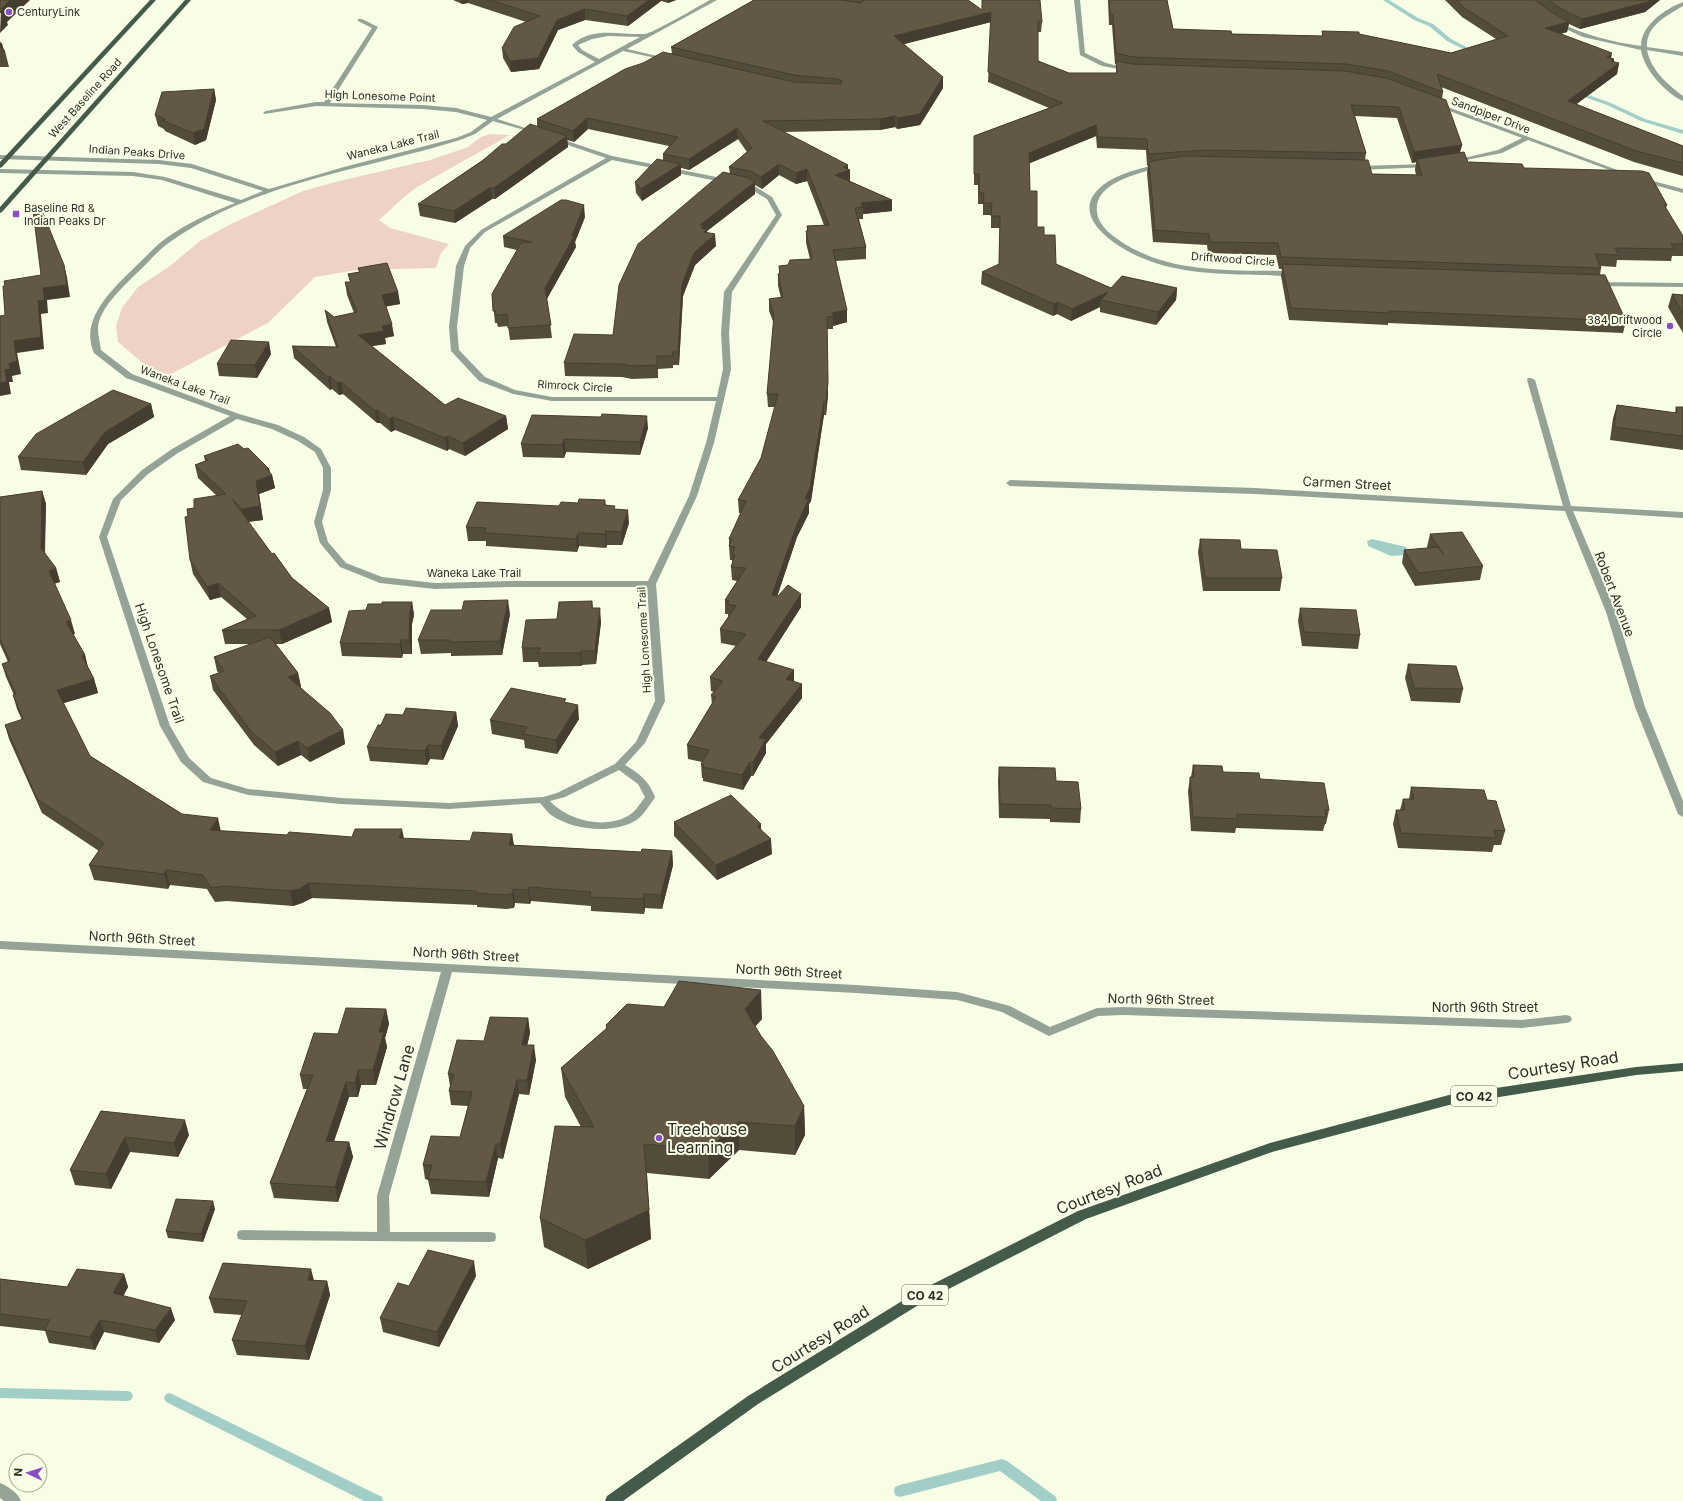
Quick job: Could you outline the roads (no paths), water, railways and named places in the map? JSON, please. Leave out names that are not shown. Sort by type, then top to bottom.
[{"type":"main road","name":"West Baseline Road","points":[[0,166],[153,0]]},
{"type":"main road","name":"West Baseline Road","points":[[0,212],[188,0]]},
{"type":"main road","name":"Courtesy Road","points":[[612,1501],[753,1400],[920,1297],[1082,1215],[1270,1148],[1449,1100],[1636,1071],[1683,1067]]},
{"type":"street","name":"Waneka Lake Trail","points":[[651,584],[512,584],[435,586],[380,580],[343,565],[324,542],[318,522],[327,490],[327,468],[318,451],[301,440],[275,427],[236,416],[129,376],[97,351],[94,328],[100,311],[118,288],[166,241],[205,217],[269,191],[346,168],[432,147],[473,133],[492,118],[714,0]]},
{"type":"street","points":[[1077,0],[1082,54],[1101,64],[1132,71]]},
{"type":"street","points":[[1683,4],[1661,17],[1648,32],[1643,47],[1645,56],[1654,73],[1683,99]]},
{"type":"street","points":[[1550,19],[1581,34],[1602,40],[1683,54]]},
{"type":"street","points":[[326,104],[375,26],[360,20]]},
{"type":"street","name":"Waneka Lake Trail","points":[[598,61],[580,51],[575,45],[582,39],[595,35],[646,36]]},
{"type":"street","points":[[621,49],[674,61]]},
{"type":"street","name":"Sandpiper Drive","points":[[1430,102],[1526,139],[1633,177],[1683,191]]},
{"type":"street","name":"High Lonesome Point","points":[[266,113],[316,104],[326,104],[423,107],[456,110],[492,118]]},
{"type":"street","name":"High Lonesome Trail","points":[[236,416],[175,451],[145,472],[117,499],[103,537],[165,726],[185,760],[207,780],[248,792],[341,801],[448,806],[543,800],[561,795],[619,766],[640,743],[660,701],[651,584],[693,496],[710,442],[727,369],[725,333],[728,292],[779,215],[770,198],[749,185],[611,158],[492,118]]},
{"type":"street","points":[[1349,168],[1380,168],[1465,161],[1500,152],[1526,139]]},
{"type":"street","name":"Indian Peaks Drive","points":[[0,157],[159,162],[192,166],[269,191]]},
{"type":"street","name":"Rimrock Circle","points":[[611,158],[483,231],[468,247],[460,266],[456,296],[453,328],[455,351],[482,379],[513,392],[552,398],[582,400],[720,399]]},
{"type":"street","name":"Driftwood Circle","points":[[1171,165],[1153,168],[1125,176],[1109,184],[1095,198],[1092,209],[1098,226],[1114,242],[1141,255],[1166,264],[1204,270],[1299,274]]},
{"type":"street","name":"Indian Peaks Drive","points":[[0,171],[133,174],[163,178],[240,202]]},
{"type":"street","points":[[1584,283],[1671,286],[1683,285]]},
{"type":"street","name":"Robert Avenue","points":[[1532,380],[1568,509],[1611,612],[1640,707],[1683,814]]},
{"type":"street","name":"Carmen Street","points":[[1010,483],[1255,491],[1683,515]]},
{"type":"street","points":[[543,800],[555,812],[577,822],[601,825],[619,824],[638,813],[650,797],[646,785],[636,776],[619,766]]},
{"type":"street","name":"North 96th Street","points":[[0,945],[957,996],[1006,1009],[1049,1032],[1097,1012],[1123,1011],[1522,1024],[1566,1019]]},
{"type":"street","name":"Windrow Lane","points":[[384,1237],[383,1196],[448,968]]},
{"type":"street","points":[[243,1235],[490,1237]]},
{"type":"street","points":[[0,1489],[14,1501]]},
{"type":"water","points":[[1372,539],[1406,547],[1409,552],[1406,555],[1391,556],[1368,546],[1367,541]]},
{"type":"waterway","points":[[1386,0],[1416,19],[1431,25],[1449,40],[1477,54]]},
{"type":"waterway","points":[[1575,92],[1609,104],[1643,120],[1683,132]]},
{"type":"waterway","points":[[0,1393],[127,1396]]},
{"type":"waterway","points":[[170,1398],[377,1501]]},
{"type":"waterway","points":[[900,1491],[1002,1465],[1051,1501]]},
{"type":"place","name":"CenturyLink","points":[[9,12]]},
{"type":"place","name":"Baseline Rd & Indian Peaks Dr","points":[[16,214]]},
{"type":"place","name":"384 Driftwood Circle","points":[[1670,326]]},
{"type":"place","name":"Treehouse Learning","points":[[659,1138]]}]
